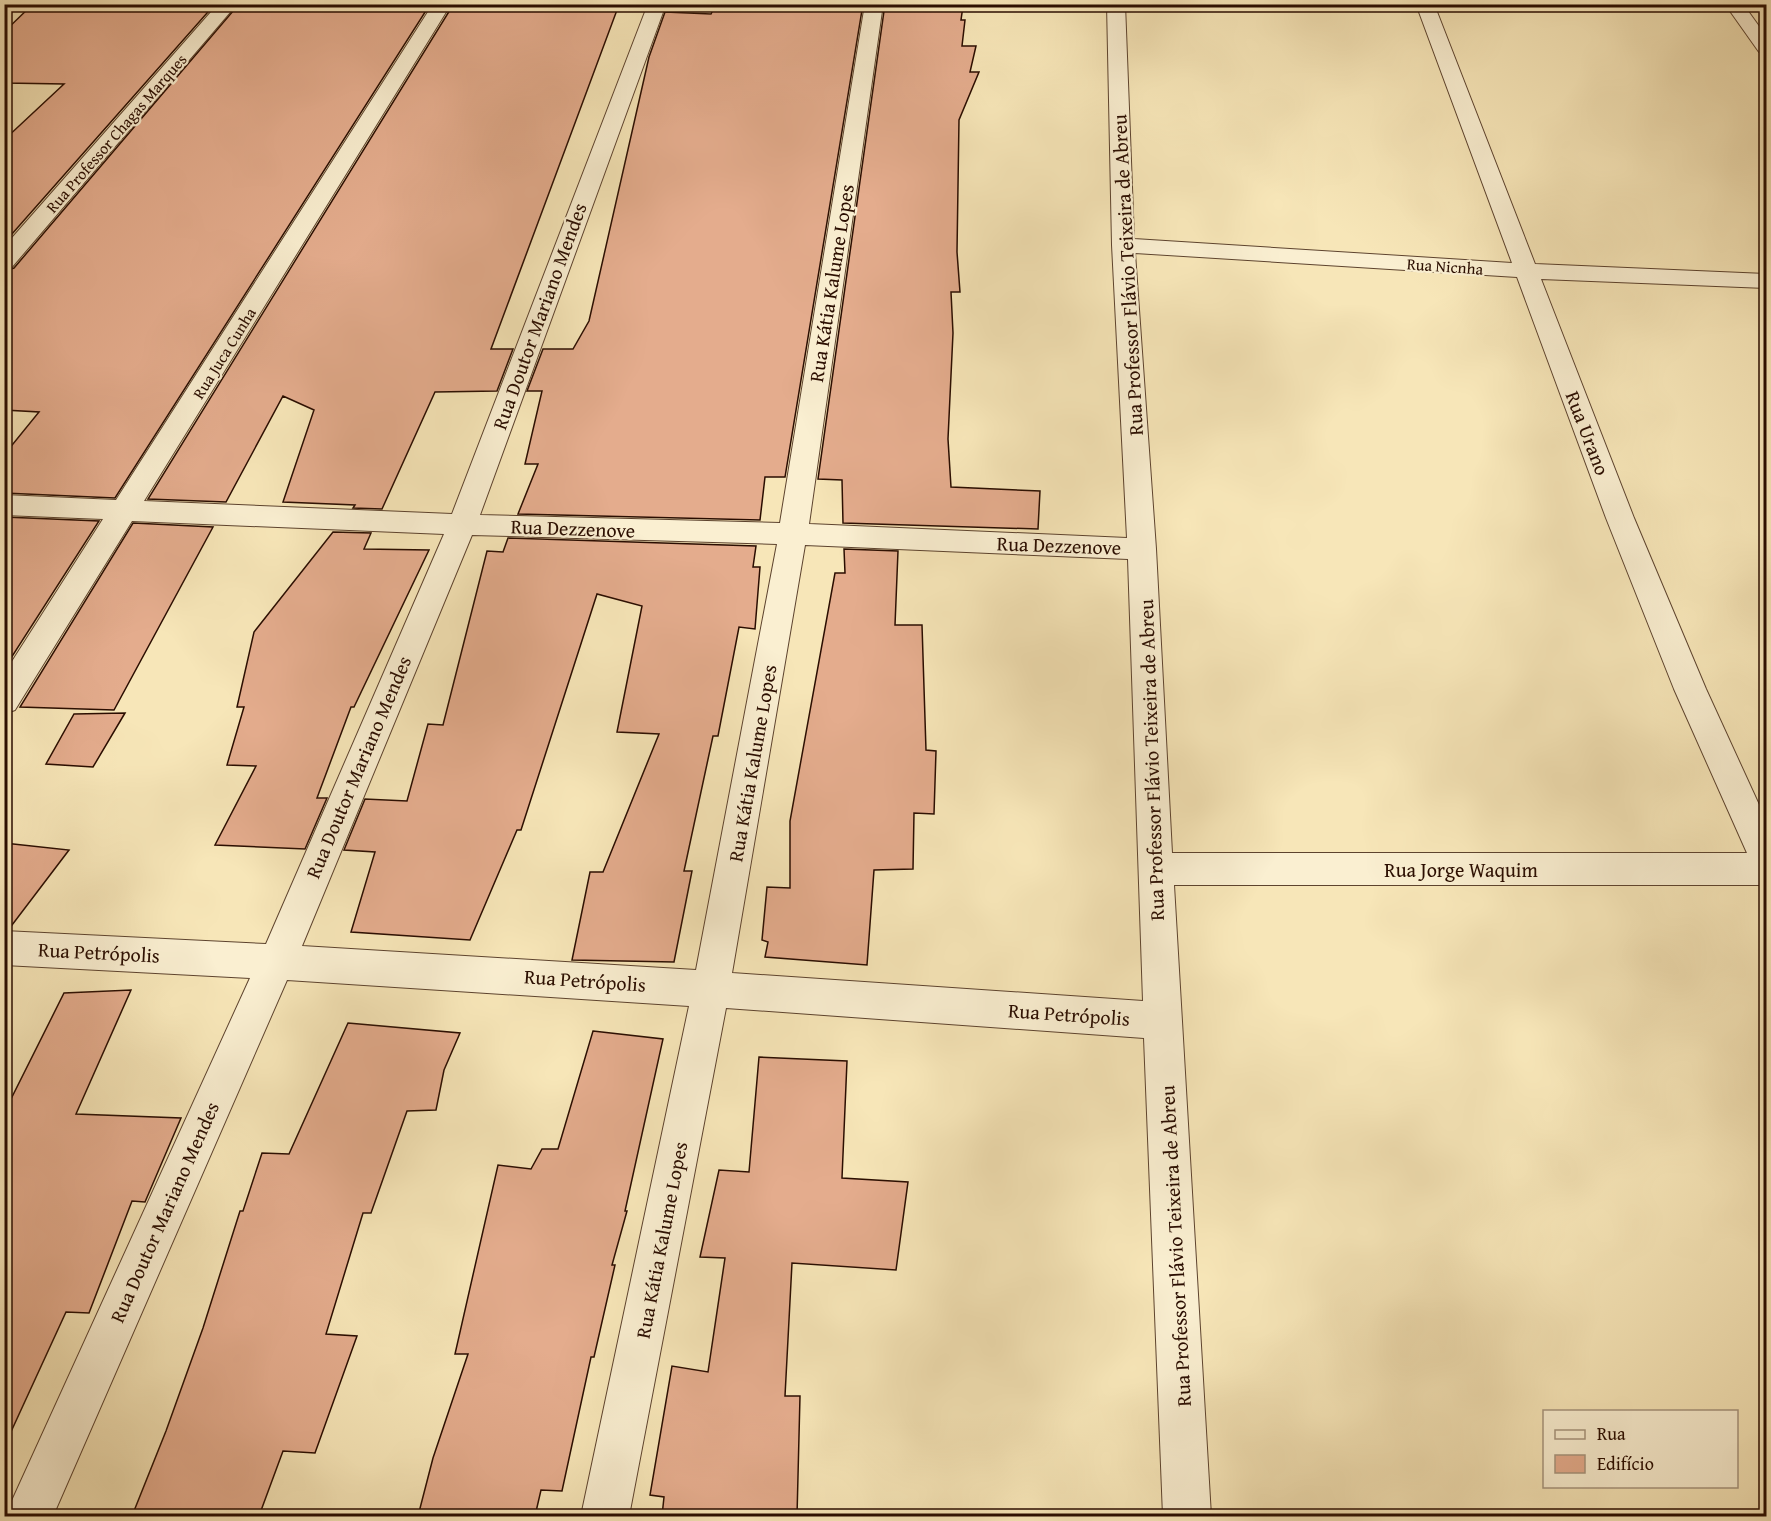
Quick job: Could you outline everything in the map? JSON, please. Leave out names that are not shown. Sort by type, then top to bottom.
[{"type":"street","points":[[4,10],[10,4]]},
{"type":"street","name":"Rua Professor Chagas Marques","points":[[4,262],[228,4]]},
{"type":"street","name":"Rua Juca Cunha","points":[[4,700],[127,509],[442,4]]},
{"type":"street","name":"Rua Doutor Mariano Mendes","points":[[29,1516],[277,961],[462,525],[657,4]]},
{"type":"street","name":"Rua Kátia Kalume Lopes","points":[[605,1516],[711,988],[793,534],[874,4]]},
{"type":"street","name":"Rua Professor Flávio Teixeira de Abreu","points":[[1116,4],[1123,245],[1142,549],[1155,869],[1187,1516]]},
{"type":"street","name":"Rua Urano","points":[[1425,4],[1620,518],[1686,678],[1767,855]]},
{"type":"street","points":[[1734,4],[1767,48]]},
{"type":"street","name":"Rua Nicnha","points":[[1123,245],[1525,271],[1767,281]]},
{"type":"street","name":"Rua Dezzenove","points":[[4,506],[127,509],[462,525],[793,534],[1142,549]]},
{"type":"street","name":"Rua Jorge Waquim","points":[[1155,869],[1767,869]]},
{"type":"street","name":"Rua Petrópolis","points":[[4,948],[277,961],[711,988],[1164,1022]]},
{"type":"building","points":[[33,4],[215,4],[4,243],[4,140],[64,84],[4,83],[4,32]]},
{"type":"building","points":[[239,4],[429,6],[115,498],[4,493],[4,455],[39,412],[4,410],[4,271],[14,268]]},
{"type":"building","points":[[604,4],[602,9],[617,10],[491,349],[513,349],[497,391],[435,392],[382,509],[353,508],[355,505],[283,502],[314,410],[283,396],[226,502],[148,499],[453,5]]},
{"type":"building","points":[[716,4],[863,4],[785,477],[765,477],[760,520],[518,514],[538,464],[525,464],[542,391],[527,391],[543,349],[573,349],[589,321],[649,57],[665,12],[711,14]]},
{"type":"building","points":[[885,4],[963,6],[961,20],[965,20],[962,46],[976,46],[970,72],[979,72],[959,120],[957,252],[960,292],[951,292],[953,333],[948,439],[951,487],[1040,491],[1038,529],[843,523],[842,480],[818,479]]},
{"type":"building","points":[[4,517],[99,521],[4,669]]},
{"type":"building","points":[[133,523],[213,527],[114,710],[20,707]]},
{"type":"building","points":[[333,532],[371,533],[364,549],[429,550],[354,707],[351,707],[317,798],[327,798],[305,849],[215,845],[256,766],[227,765],[244,707],[237,707],[254,632]]},
{"type":"building","points":[[508,538],[756,546],[753,567],[760,567],[755,629],[739,627],[718,736],[713,736],[684,871],[692,871],[674,962],[572,960],[590,872],[603,872],[659,734],[617,732],[642,606],[597,594],[521,830],[517,830],[470,940],[351,932],[375,852],[344,850],[365,799],[407,801],[428,724],[443,725],[487,551],[503,552]]},
{"type":"building","points":[[844,549],[898,551],[895,625],[922,625],[926,750],[936,751],[934,814],[914,813],[913,869],[874,870],[867,965],[765,957],[768,942],[762,940],[767,887],[790,888],[790,821],[835,573],[845,573]]},
{"type":"building","points":[[125,713],[93,767],[46,764],[74,714]]},
{"type":"building","points":[[4,843],[69,850],[9,929],[4,929]]},
{"type":"building","points":[[131,990],[76,1114],[181,1118],[145,1202],[132,1201],[89,1313],[66,1312],[4,1447],[4,1113],[64,993]]},
{"type":"building","points":[[348,1023],[460,1033],[444,1070],[436,1110],[407,1111],[371,1213],[363,1213],[326,1334],[357,1336],[315,1453],[283,1451],[259,1516],[132,1516],[203,1328],[240,1211],[243,1211],[262,1153],[289,1154]]},
{"type":"building","points":[[593,1031],[663,1039],[625,1211],[627,1211],[612,1265],[615,1265],[594,1357],[591,1357],[562,1491],[541,1490],[535,1516],[418,1516],[433,1458],[468,1354],[455,1354],[498,1165],[531,1169],[542,1149],[558,1149]]},
{"type":"building","points":[[759,1057],[847,1061],[842,1178],[908,1182],[896,1270],[792,1263],[785,1396],[800,1396],[797,1516],[662,1516],[664,1497],[650,1495],[672,1366],[708,1372],[725,1258],[700,1257],[719,1170],[749,1172]]}]
